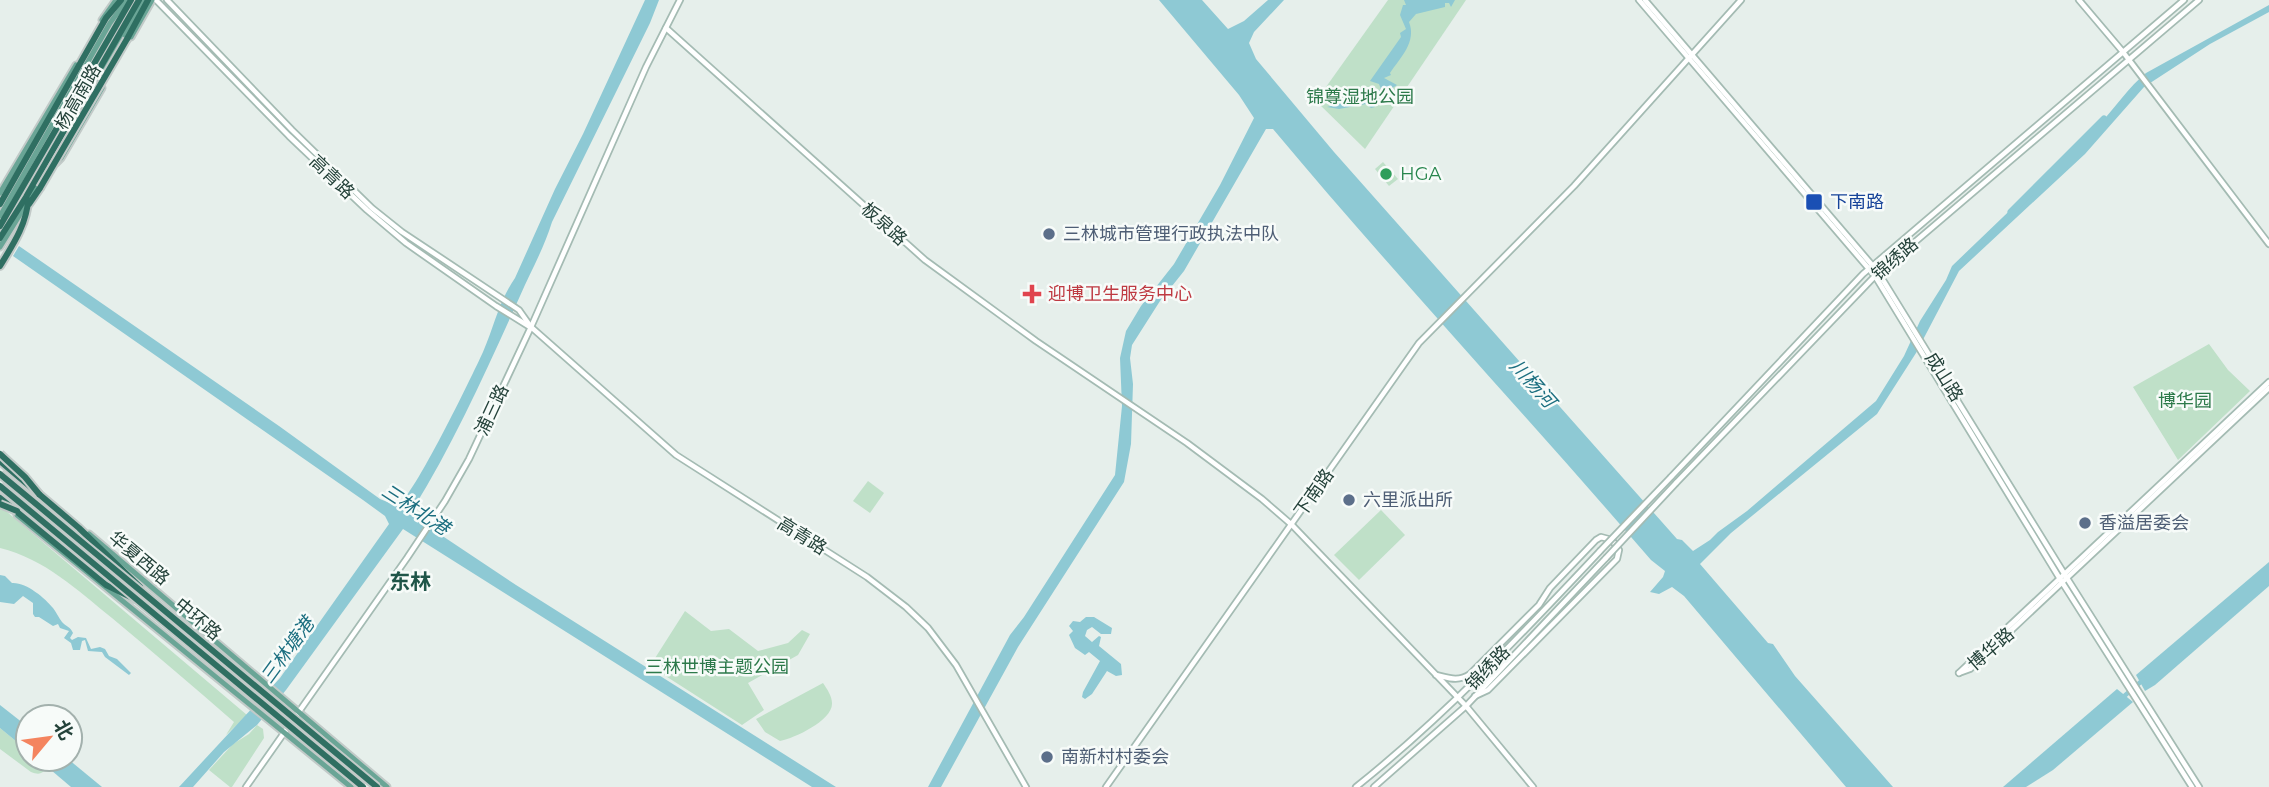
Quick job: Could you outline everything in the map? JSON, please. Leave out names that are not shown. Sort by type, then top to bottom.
[{"type":"highway","name":"杨高南路","points":[[2,233],[6,197],[106,18],[119,0]]},
{"type":"highway","name":"杨高南路","points":[[2,233],[35,180],[129,0]]},
{"type":"highway","name":"杨高南路","points":[[6,197],[148,0]]},
{"type":"highway","name":"杨高南路","points":[[28,206],[148,0]]},
{"type":"highway","points":[[0,265],[15,242],[28,206]]},
{"type":"highway","points":[[0,453],[39,494]]},
{"type":"highway","points":[[0,461],[89,537],[146,594]]},
{"type":"highway","name":"中环路","points":[[0,474],[377,787]]},
{"type":"highway","name":"中环路","points":[[0,486],[363,787]]},
{"type":"highway","points":[[0,501],[106,584],[140,602]]},
{"type":"main road","name":"杨高南路","points":[[0,216],[10,178],[105,14],[119,0]]},
{"type":"main road","name":"杨高南路","points":[[6,197],[110,23],[129,0]]},
{"type":"main road","name":"杨高南路","points":[[35,180],[61,158],[148,0]]},
{"type":"main road","name":"杨高南路","points":[[0,247],[2,233],[28,206],[148,0]]},
{"type":"main road","name":"高青路","points":[[148,0],[357,201],[406,243],[515,319],[531,327]]},
{"type":"main road","name":"高青路","points":[[167,0],[292,130],[372,208],[402,232],[519,310],[531,327],[676,455],[866,577],[906,607],[947,652],[1026,787]]},
{"type":"main road","name":"浦三路","points":[[246,787],[416,544],[468,459],[531,327],[646,67],[680,0]]},
{"type":"main road","name":"成山路","points":[[1639,0],[1877,274],[2064,580],[2199,787]]},
{"type":"main road","name":"成山路","points":[[1645,0],[1690,56]]},
{"type":"main road","name":"下南路","points":[[1106,787],[1425,336],[1574,186],[1741,0]]},
{"type":"main road","points":[[2079,0],[2123,52],[2269,244]]},
{"type":"main road","name":"锦绣路","points":[[1356,787],[1403,749],[1458,698],[1871,267],[2184,0]]},
{"type":"main road","name":"锦绣路","points":[[1374,787],[1409,759],[1475,696],[1877,274],[2199,0]]},
{"type":"main road","name":"板泉路","points":[[666,28],[925,260],[1036,341],[1231,475],[1292,526],[1458,698],[1534,787]]},
{"type":"main road","name":"博华路","points":[[2269,382],[2064,580],[1959,673],[1970,669],[2269,388]]},
{"type":"main road","name":"华夏西路","points":[[0,461],[387,787]]},
{"type":"main road","points":[[0,501],[351,787]]},
{"type":"main road","name":"锦绣路","points":[[1435,674],[1463,679],[1470,674],[1539,605],[1550,588],[1595,540],[1601,537],[1614,542],[1619,550],[1617,559],[1489,690],[1475,696]]},
{"type":"main road","name":"成山路","points":[[2141,701],[2192,787]]},
{"type":"green space","name":"锦尊湿地公园","points":[[1388,0],[1466,0],[1365,149],[1316,101]]},
{"type":"green space","name":"HGA","points":[[1383,162],[1398,179],[1389,186],[1375,169]]},
{"type":"green space","name":"博华园","points":[[2209,344],[2228,370],[2250,391],[2178,460],[2133,387]]},
{"type":"green space","points":[[868,481],[884,493],[870,513],[853,501]]},
{"type":"green space","points":[[0,506],[247,715],[226,735],[234,722],[112,618],[46,568],[0,548]]},
{"type":"green space","points":[[1381,510],[1405,535],[1359,580],[1334,555]]},
{"type":"green space","name":"三林世博主题公园","points":[[685,611],[711,631],[729,629],[758,651],[788,643],[802,630],[810,634],[798,655],[748,683],[764,710],[742,725],[650,666]]},
{"type":"green space","points":[[823,683],[831,698],[831,709],[820,722],[803,732],[780,741],[765,732],[756,719]]},
{"type":"green space","points":[[257,725],[263,729],[264,738],[230,787],[209,770],[233,744]]},
{"type":"green space","points":[[0,728],[14,740],[14,759],[0,749]]},
{"type":"water","points":[[645,0],[659,0],[552,222],[470,404],[413,509],[414,517],[516,585],[836,787],[812,787],[403,529],[286,690],[257,725],[224,752],[193,787],[179,787],[280,678],[389,524],[385,516],[363,500],[13,256],[19,246],[380,499],[397,506],[416,482],[467,385],[505,296]]},
{"type":"water","name":"川杨河","points":[[1159,0],[1202,0],[1228,29],[1244,21],[1268,0],[1284,0],[1254,32],[1249,43],[1256,59],[1334,152],[1677,539],[1682,540],[1693,551],[1747,511],[1876,401],[1904,356],[1920,321],[1952,266],[2087,138],[2140,78],[2269,5],[2269,12],[2210,44],[2144,87],[2085,154],[1959,271],[1916,353],[1877,414],[1731,533],[1700,564],[1768,643],[1773,644],[1795,676],[1893,787],[1846,787],[1684,596],[1672,587],[1659,594],[1650,592],[1665,571],[1651,560],[1273,129],[1266,129],[1184,271],[1160,301],[1132,345],[1131,444],[1124,482],[1018,647],[941,787],[928,787],[1010,635],[1115,475],[1122,406],[1120,358],[1126,331],[1141,306],[1174,264],[1220,185],[1254,118],[1239,95]]},
{"type":"water","points":[[1404,0],[1455,0],[1451,7],[1449,3],[1445,3],[1445,7],[1416,14],[1409,22],[1409,43],[1391,75],[1384,78],[1397,85],[1374,100],[1375,107],[1371,108],[1366,104],[1339,109],[1327,107],[1342,103],[1359,104],[1365,99],[1369,103],[1381,89],[1379,84],[1370,81],[1401,37],[1400,33],[1406,29],[1400,15],[1403,5],[1406,5]]},
{"type":"water","points":[[2269,562],[2269,586],[2145,691],[2136,675]]},
{"type":"water","points":[[0,575],[12,583],[35,591],[45,600],[72,631],[72,640],[78,637],[86,638],[91,649],[105,649],[109,656],[117,659],[131,673],[129,675],[102,652],[88,651],[85,640],[82,641],[80,650],[73,650],[71,643],[64,638],[69,631],[60,628],[58,624],[53,626],[35,617],[33,603],[23,596],[14,604],[0,602]]},
{"type":"water","points":[[1086,617],[1094,617],[1112,628],[1111,634],[1101,634],[1092,627],[1087,630],[1085,636],[1092,642],[1101,637],[1099,646],[1121,664],[1122,675],[1116,676],[1107,671],[1092,694],[1085,699],[1082,697],[1083,692],[1100,661],[1089,652],[1085,655],[1075,648],[1069,635],[1073,631],[1069,626],[1073,621],[1080,622]]},
{"type":"water","points":[[2117,689],[2133,702],[2053,770],[2026,787],[2003,787]]},
{"type":"water","points":[[0,705],[14,716],[14,740],[0,728]]},
{"type":"water","points":[[84,772],[102,787],[71,787],[54,773]]},
{"type":"waterway","points":[[2011,212],[2104,119]]},
{"type":"waterway","points":[[2122,698],[2144,679]]},
{"type":"place","name":"HGA","points":[[1386,174]]},
{"type":"place","name":"下南路","points":[[1814,202]]},
{"type":"place","name":"三林城市管理行政执法中队","points":[[1049,234]]},
{"type":"place","name":"迎博卫生服务中心","points":[[1032,294]]},
{"type":"place","name":"六里派出所","points":[[1349,500]]},
{"type":"place","name":"香溢居委会","points":[[2085,523]]},
{"type":"place","name":"南新村村委会","points":[[1047,757]]},
{"type":"district","name":"东林","points":[[410,582]]},
{"type":"water label","name":"三林北港","points":[[416,509]]},
{"type":"water label","name":"三林塘港","points":[[287,650]]}]
